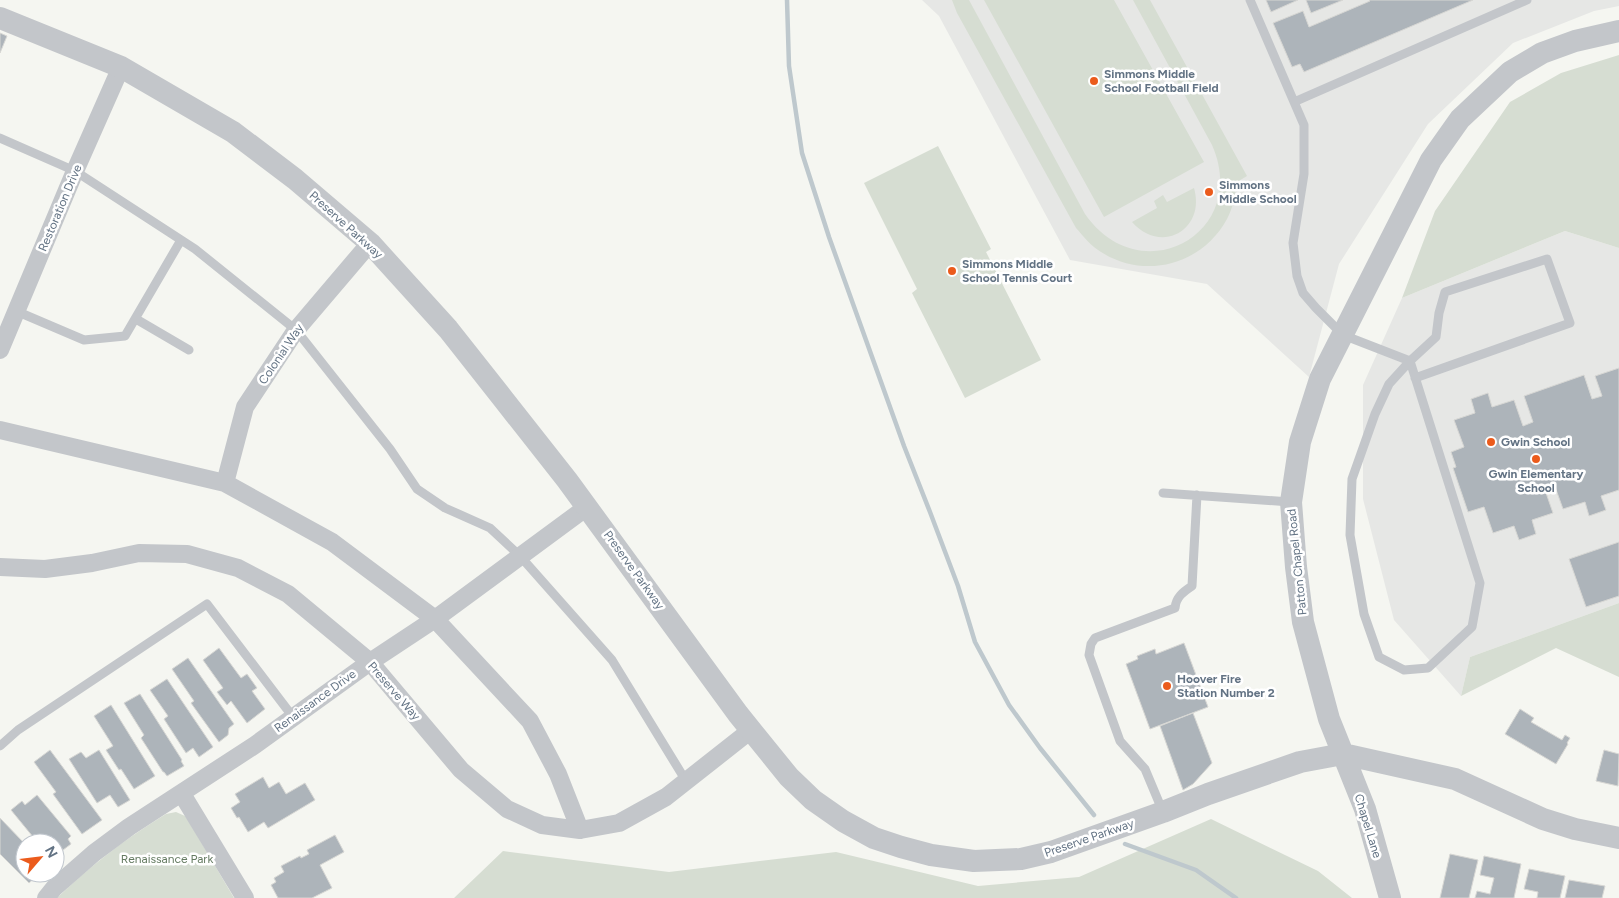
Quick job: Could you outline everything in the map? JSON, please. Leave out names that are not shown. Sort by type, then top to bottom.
[{"type":"street","name":"Preserve Parkway","points":[[1,18],[121,67],[233,132],[295,179],[370,243],[448,329],[587,507],[751,730],[789,777],[813,800],[874,838],[931,856],[974,861],[1021,859],[1051,852],[1300,762],[1343,754]]},
{"type":"street","name":"Patton Chapel Road","points":[[1343,754],[1329,719],[1304,622],[1296,567],[1291,502],[1300,442],[1320,379],[1431,160],[1460,119],[1510,72],[1542,53],[1575,41],[1619,31]]},
{"type":"street","name":"Restoration Drive","points":[[0,350],[121,67]]},
{"type":"street","name":"Colonial Way","points":[[225,483],[245,407],[296,330],[370,243]]},
{"type":"street","points":[[0,430],[225,483],[332,542],[434,619],[530,721],[558,774],[580,830]]},
{"type":"street","name":"Renaissance Drive","points":[[46,898],[54,888],[94,853],[129,827],[255,745],[370,662],[434,619],[587,507]]},
{"type":"street","name":"Preserve Way","points":[[0,567],[45,569],[92,563],[139,552],[187,554],[238,568],[288,594],[370,662],[461,770],[506,809],[542,826],[580,830],[619,823],[666,797],[751,730]]},
{"type":"street","points":[[1343,754],[1454,779],[1543,819],[1574,830],[1619,838]]},
{"type":"street","name":"Chapel Lane","points":[[1343,754],[1365,809],[1390,898]]},
{"type":"street","points":[[182,794],[245,898]]},
{"type":"lane","points":[[1250,0],[1304,125],[1303,183],[1292,243],[1296,276],[1302,292],[1343,335],[1410,361]]},
{"type":"lane","points":[[1294,102],[1527,0]]},
{"type":"lane","points":[[0,138],[75,171],[195,249],[296,330],[390,449],[417,490],[445,508],[490,528],[520,556],[612,660],[686,781]]},
{"type":"lane","points":[[16,311],[84,340],[125,336],[181,240]]},
{"type":"lane","points":[[1410,361],[1415,378],[1480,583],[1472,627],[1428,668],[1404,670],[1379,657],[1364,614],[1350,536],[1352,479],[1374,414],[1389,384],[1410,361],[1436,337],[1439,313],[1445,292],[1547,259],[1570,323],[1415,378]]},
{"type":"lane","points":[[136,319],[189,350]]},
{"type":"lane","points":[[1163,493],[1291,502]]},
{"type":"lane","points":[[1163,812],[1145,769],[1120,741],[1089,655],[1094,638],[1175,608],[1179,596],[1192,586],[1197,495]]},
{"type":"lane","points":[[0,746],[18,730],[207,604],[293,717]]},
{"type":"shaded area","name":"Simmons Middle School","points":[[922,0],[1619,0],[1619,6],[1594,11],[1513,43],[1428,124],[1339,264],[1309,377],[1207,284],[1070,260],[939,16]]},
{"type":"shaded area","name":"Gwin School","points":[[1565,231],[1619,248],[1619,603],[1470,657],[1461,696],[1394,620],[1363,499],[1363,385],[1402,298]]},
{"type":"green space","points":[[952,0],[969,0],[1085,214],[1108,238],[1134,249],[1160,251],[1184,242],[1204,227],[1216,204],[1220,177],[1212,145],[1133,0],[1150,0],[1247,176],[1237,182],[1231,210],[1216,235],[1203,248],[1188,257],[1154,266],[1118,261],[1094,247],[1076,228],[957,13]]},
{"type":"green space","name":"Simmons Middle School Football Field","points":[[984,0],[1114,0],[1204,162],[1104,217]]},
{"type":"green space","points":[[1619,55],[1619,248],[1565,231],[1402,298],[1435,211],[1510,102],[1561,73]]},
{"type":"green space","name":"Simmons Middle School Tennis Court","points":[[938,146],[991,249],[986,252],[1041,360],[965,398],[912,293],[917,289],[864,183]]},
{"type":"green space","points":[[1194,188],[1196,203],[1193,216],[1187,226],[1178,233],[1168,237],[1156,237],[1143,232],[1132,222],[1157,208],[1154,201],[1163,195],[1167,202]]},
{"type":"green space","points":[[1619,603],[1619,677],[1556,648],[1461,696],[1470,657]]},
{"type":"green space","name":"Renaissance Park","points":[[176,812],[185,816],[188,820],[234,898],[57,898],[118,846],[166,814]]},
{"type":"green space","points":[[1211,819],[1318,871],[1352,898],[454,898],[503,851],[669,872],[836,852],[978,886],[1079,877]]},
{"type":"building","points":[[1266,0],[1298,0],[1271,12]]},
{"type":"building","points":[[1306,0],[1343,0],[1311,13]]},
{"type":"building","points":[[1369,0],[1473,0],[1304,72],[1300,64],[1292,67],[1273,23],[1303,11],[1309,27]]},
{"type":"building","points":[[0,33],[7,36],[0,53]]},
{"type":"building","name":"Gwin Elementary School","points":[[1619,368],[1619,490],[1601,496],[1606,510],[1589,516],[1585,502],[1563,509],[1554,484],[1544,487],[1553,513],[1532,520],[1536,534],[1519,540],[1514,526],[1493,533],[1484,507],[1468,512],[1453,468],[1456,467],[1451,452],[1464,447],[1454,420],[1475,413],[1471,399],[1488,393],[1492,407],[1514,400],[1523,426],[1533,422],[1524,396],[1584,375],[1592,399],[1602,396],[1595,376]]},
{"type":"building","points":[[1619,542],[1619,596],[1586,607],[1569,559]]},
{"type":"building","name":"Hoover Fire Station Number 2","points":[[1184,643],[1208,707],[1150,729],[1126,664],[1138,659],[1137,656],[1155,649],[1156,654]]},
{"type":"building","points":[[219,648],[241,678],[247,674],[257,688],[252,691],[265,709],[247,723],[231,701],[227,705],[217,692],[223,688],[203,660]]},
{"type":"building","points":[[188,658],[234,724],[229,728],[228,735],[219,742],[191,703],[194,701],[172,669]]},
{"type":"building","points":[[167,679],[213,747],[199,757],[193,748],[186,753],[164,719],[168,716],[150,690]]},
{"type":"building","points":[[140,694],[184,766],[167,776],[141,738],[144,735],[124,703]]},
{"type":"building","points":[[111,705],[155,776],[134,789],[106,750],[113,746],[94,716]]},
{"type":"building","points":[[1520,709],[1534,718],[1531,722],[1562,740],[1565,735],[1570,738],[1556,764],[1505,734]]},
{"type":"building","points":[[1193,713],[1212,763],[1193,784],[1183,790],[1160,726]]},
{"type":"building","points":[[50,750],[102,820],[82,834],[53,794],[56,792],[34,762]]},
{"type":"building","points":[[99,750],[130,800],[118,807],[110,795],[97,803],[69,759],[81,752],[86,758]]},
{"type":"building","points":[[1604,750],[1619,754],[1618,786],[1596,781]]},
{"type":"building","points":[[263,777],[269,788],[279,782],[286,794],[305,783],[315,800],[268,828],[264,822],[248,832],[231,808],[240,802],[235,794]]},
{"type":"building","points":[[37,795],[71,836],[68,839],[71,844],[65,848],[65,833],[30,833],[11,810],[22,801],[25,805]]},
{"type":"building","points":[[0,818],[15,834],[15,869],[0,854]]},
{"type":"building","points":[[335,835],[344,852],[320,865],[332,888],[312,898],[278,898],[271,885],[276,882],[274,878],[284,872],[281,866],[300,856],[301,858],[309,854],[307,850]]},
{"type":"building","points":[[1450,854],[1478,860],[1469,898],[1440,898]]},
{"type":"building","points":[[1484,856],[1521,864],[1514,898],[1475,898],[1477,891],[1490,894],[1494,878],[1480,875]]},
{"type":"building","points":[[1529,869],[1565,876],[1560,898],[1537,898],[1538,892],[1524,889]]},
{"type":"building","points":[[1569,880],[1605,886],[1602,898],[1565,898]]},
{"type":"waterway","points":[[787,0],[789,66],[802,153],[829,237],[904,446],[958,586],[975,642],[1009,705],[1040,748],[1094,815]]},
{"type":"waterway","points":[[1125,844],[1196,870],[1236,898]]},
{"type":"place","name":"Simmons Middle School Football Field","points":[[1094,81]]},
{"type":"place","name":"Simmons Middle School","points":[[1209,192]]},
{"type":"place","name":"Simmons Middle School Tennis Court","points":[[952,271]]},
{"type":"place","name":"Gwin School","points":[[1491,442]]},
{"type":"place","name":"Gwin Elementary School","points":[[1536,459]]},
{"type":"place","name":"Hoover Fire Station Number 2","points":[[1167,686]]}]
